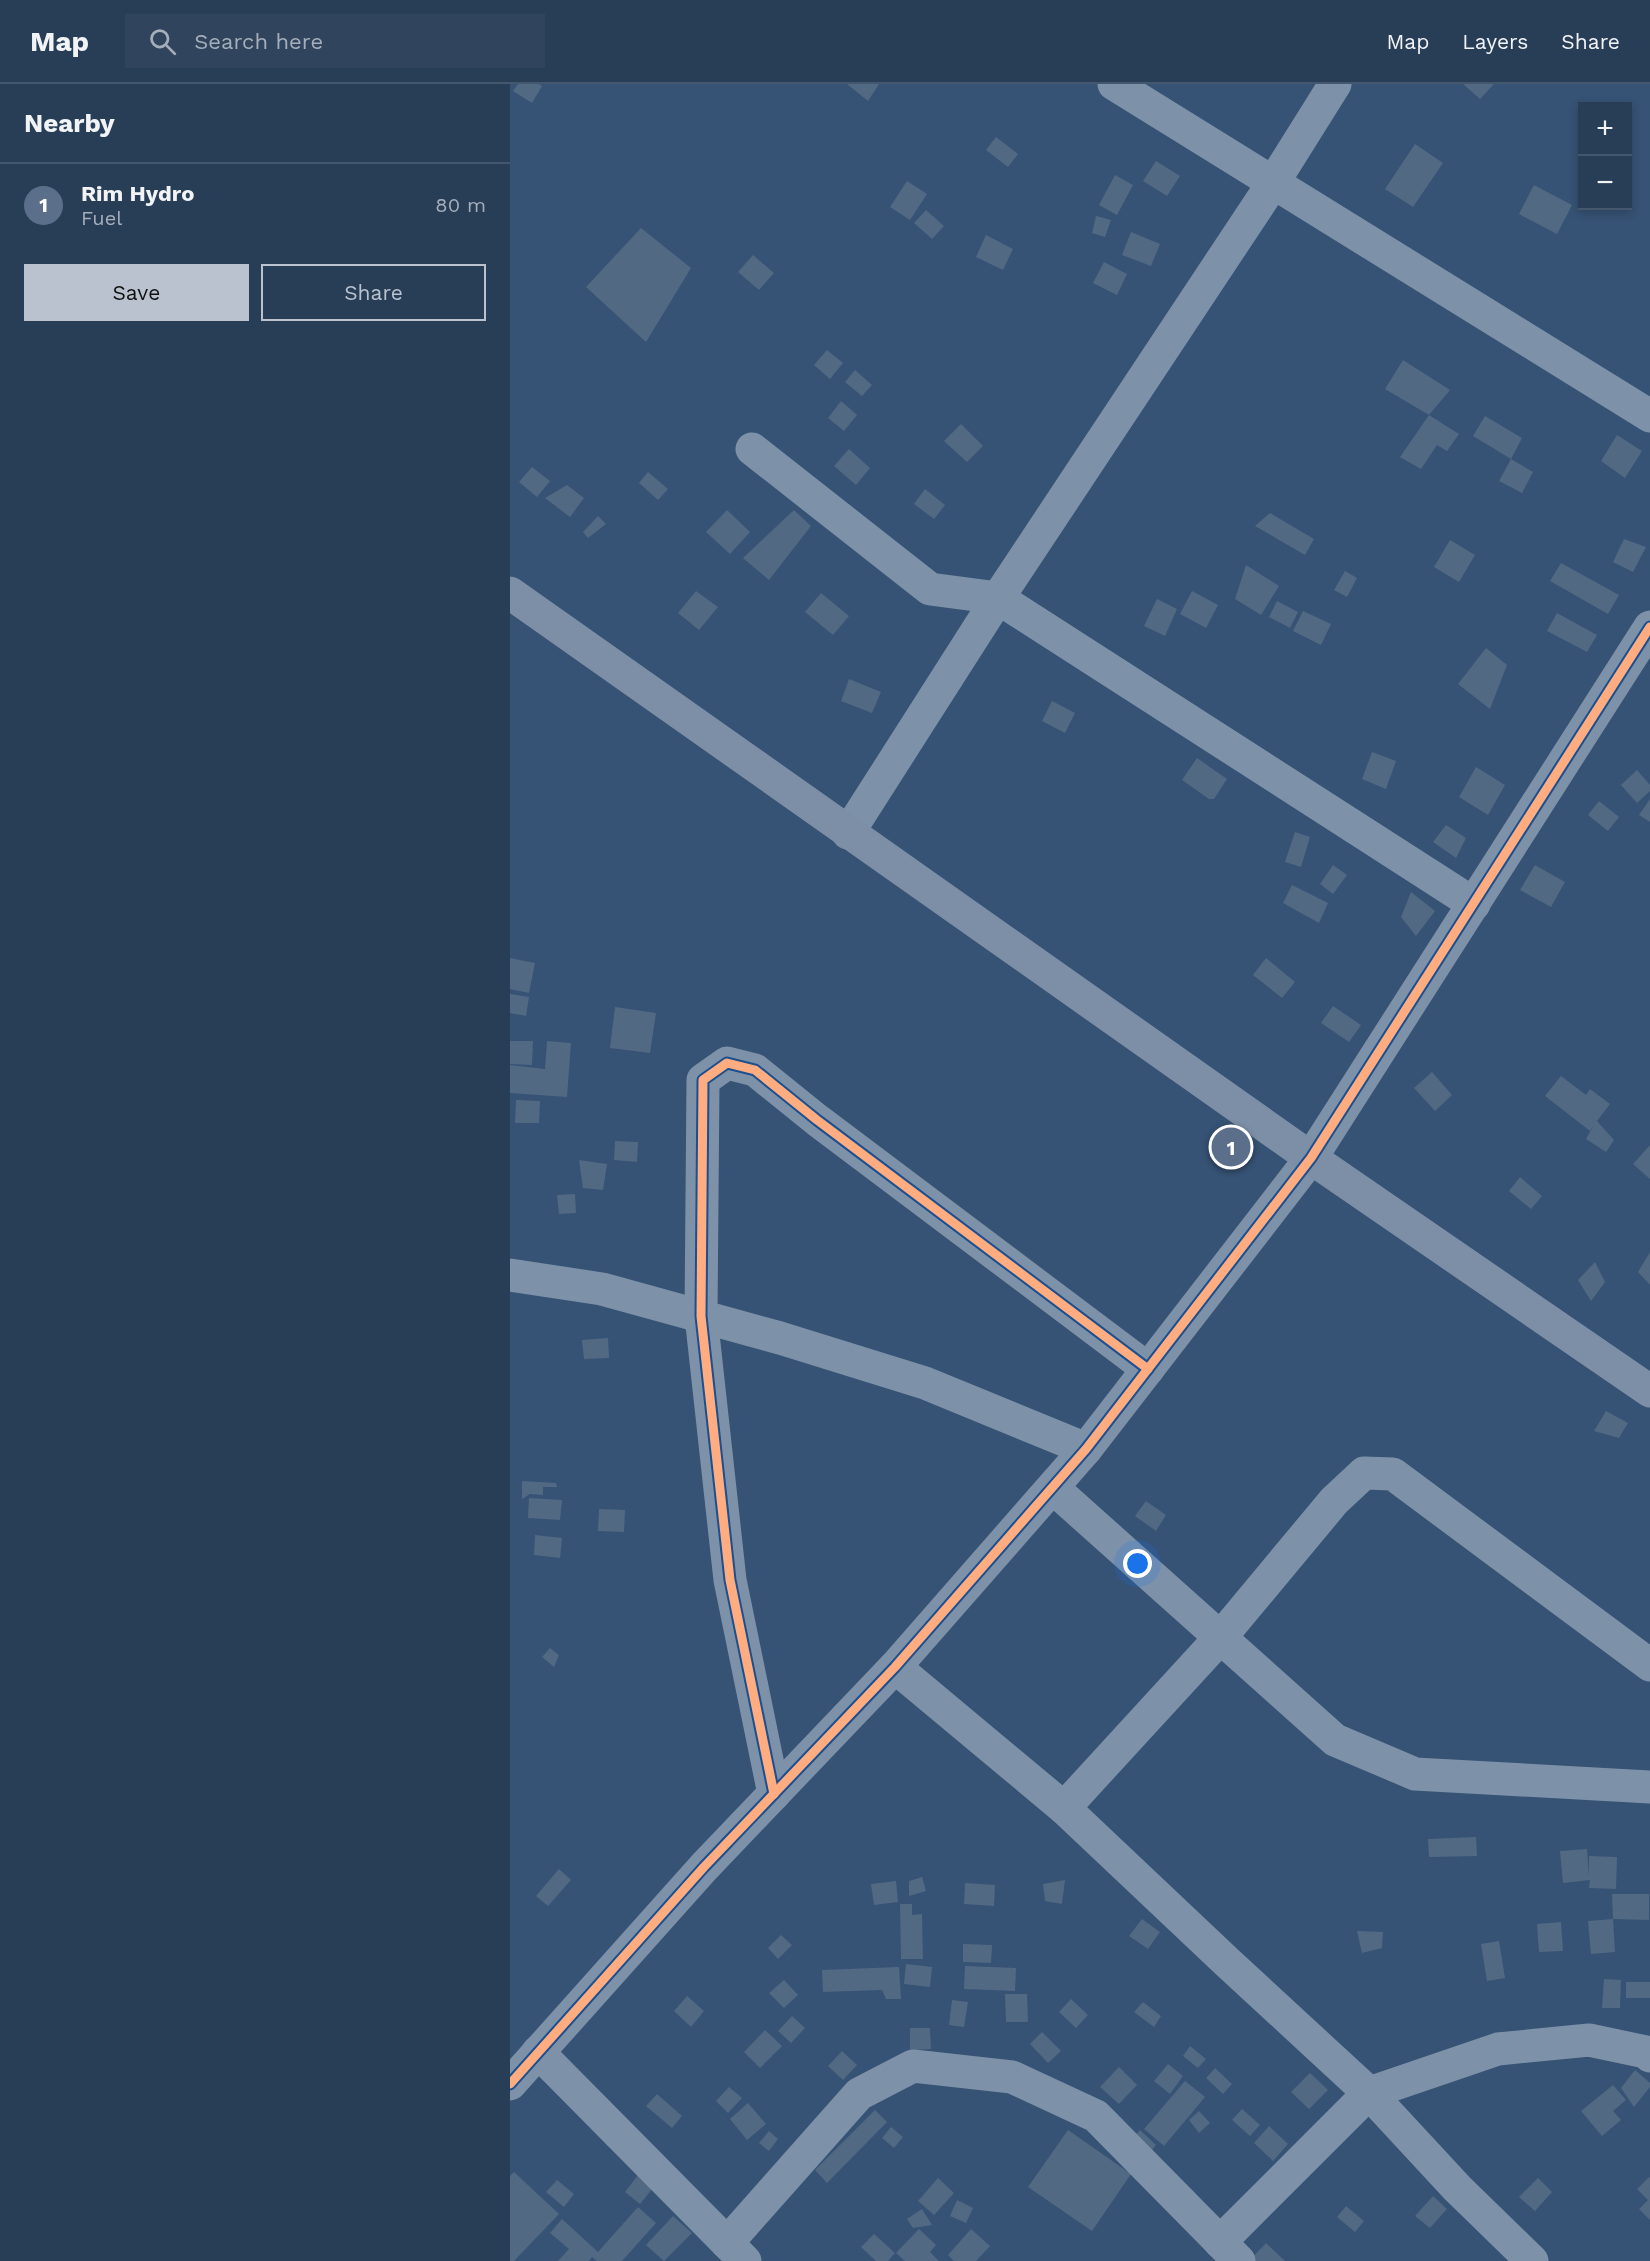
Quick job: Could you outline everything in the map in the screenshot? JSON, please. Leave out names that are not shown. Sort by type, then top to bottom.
[{"type":"main road","points":[[510,593],[1311,1158],[1650,1391]]},
{"type":"street","points":[[1114,84],[1650,416]]},
{"type":"street","points":[[848,832],[998,598],[1274,183],[1335,84]]},
{"type":"street","points":[[752,449],[930,589],[998,598],[1474,904]]},
{"type":"street","points":[[510,2084],[704,1867],[895,1667],[1086,1449],[1311,1158],[1650,627]]},
{"type":"street","points":[[774,1794],[729,1580],[700,1316],[703,1080],[727,1063],[755,1070],[826,1127],[1148,1369]]},
{"type":"street","points":[[510,1275],[602,1289],[780,1338],[925,1383],[1086,1449]]},
{"type":"street","points":[[1064,1808],[1220,1638],[1334,1501],[1364,1473],[1393,1474],[1650,1665]]},
{"type":"street","points":[[1053,1488],[1335,1740],[1415,1774],[1650,1787]]},
{"type":"street","points":[[895,1667],[1064,1808],[1369,2093],[1457,2188],[1532,2261]]},
{"type":"street","points":[[538,2052],[736,2252],[859,2094],[913,2066],[1012,2077],[1096,2116],[1229,2252],[1369,2093],[1498,2049],[1589,2040],[1646,2052],[1650,2056]]},
{"type":"building","points":[[518,84],[542,86],[532,103],[513,91]]},
{"type":"building","points":[[847,84],[879,84],[868,101]]},
{"type":"building","points":[[1463,84],[1494,84],[1480,99]]},
{"type":"building","points":[[996,137],[1018,154],[1008,167],[986,150]]},
{"type":"building","points":[[1415,144],[1443,163],[1413,207],[1385,189]]},
{"type":"building","points":[[1156,161],[1180,176],[1167,196],[1143,181]]},
{"type":"building","points":[[1115,175],[1133,185],[1117,215],[1099,205]]},
{"type":"building","points":[[907,181],[927,194],[910,220],[890,207]]},
{"type":"building","points":[[1534,185],[1572,205],[1557,234],[1519,214]]},
{"type":"building","points":[[926,210],[944,226],[932,239],[914,223]]},
{"type":"building","points":[[1096,216],[1111,220],[1105,237],[1092,233]]},
{"type":"building","points":[[641,228],[691,268],[646,342],[586,287]]},
{"type":"building","points":[[1131,232],[1160,244],[1151,266],[1122,255]]},
{"type":"building","points":[[986,235],[1013,249],[1003,270],[976,257]]},
{"type":"building","points":[[753,255],[774,273],[759,290],[738,272]]},
{"type":"building","points":[[1104,262],[1127,274],[1117,295],[1093,283]]},
{"type":"building","points":[[827,350],[843,363],[830,379],[814,365]]},
{"type":"building","points":[[1403,360],[1450,390],[1429,415],[1385,389]]},
{"type":"building","points":[[855,370],[872,385],[862,396],[845,382]]},
{"type":"building","points":[[841,401],[857,415],[844,431],[828,418]]},
{"type":"building","points":[[1429,415],[1459,434],[1447,451],[1437,445],[1421,469],[1400,457]]},
{"type":"building","points":[[1485,416],[1522,438],[1511,459],[1473,436]]},
{"type":"building","points":[[961,424],[983,446],[967,462],[944,441]]},
{"type":"building","points":[[1617,435],[1642,451],[1625,478],[1601,461]]},
{"type":"building","points":[[849,449],[870,468],[856,485],[834,466]]},
{"type":"building","points":[[1511,459],[1533,472],[1522,493],[1499,481]]},
{"type":"building","points":[[532,467],[550,481],[537,497],[519,482]]},
{"type":"building","points":[[648,472],[668,489],[658,500],[639,483]]},
{"type":"building","points":[[567,485],[584,498],[570,517],[545,498]]},
{"type":"building","points":[[925,489],[945,505],[934,519],[914,504]]},
{"type":"building","points":[[727,510],[750,532],[730,554],[706,532]]},
{"type":"building","points":[[794,510],[811,526],[769,580],[743,558]]},
{"type":"building","points":[[1270,513],[1314,539],[1305,555],[1255,526]]},
{"type":"building","points":[[598,516],[606,524],[588,538],[583,532]]},
{"type":"building","points":[[1624,539],[1646,547],[1633,572],[1613,562]]},
{"type":"building","points":[[1450,540],[1475,555],[1459,582],[1434,567]]},
{"type":"building","points":[[1561,563],[1619,595],[1608,614],[1550,581]]},
{"type":"building","points":[[1246,565],[1279,586],[1261,615],[1235,599]]},
{"type":"building","points":[[1345,571],[1357,578],[1347,597],[1334,590]]},
{"type":"building","points":[[696,591],[718,607],[699,630],[678,613]]},
{"type":"building","points":[[1192,591],[1218,605],[1206,628],[1180,614]]},
{"type":"building","points":[[821,593],[849,616],[833,635],[805,612]]},
{"type":"building","points":[[1157,599],[1177,609],[1165,636],[1144,626]]},
{"type":"building","points":[[1277,601],[1298,612],[1290,628],[1269,617]]},
{"type":"building","points":[[1303,611],[1331,624],[1321,645],[1293,631]]},
{"type":"building","points":[[1557,613],[1597,635],[1587,652],[1547,631]]},
{"type":"building","points":[[1486,648],[1507,665],[1490,709],[1458,684]]},
{"type":"building","points":[[849,679],[881,692],[872,713],[841,701]]},
{"type":"building","points":[[1052,701],[1075,713],[1065,733],[1042,721]]},
{"type":"building","points":[[1372,752],[1396,761],[1386,789],[1362,779]]},
{"type":"building","points":[[1197,758],[1227,779],[1214,799],[1209,799],[1182,780]]},
{"type":"building","points":[[1476,767],[1505,785],[1488,815],[1459,797]]},
{"type":"building","points":[[1637,770],[1650,785],[1650,791],[1637,803],[1621,785]]},
{"type":"building","points":[[1650,799],[1650,822],[1639,815]]},
{"type":"building","points":[[1599,801],[1619,817],[1608,831],[1588,815]]},
{"type":"building","points":[[1446,825],[1466,838],[1456,858],[1433,842]]},
{"type":"building","points":[[1295,832],[1310,837],[1301,867],[1285,862]]},
{"type":"building","points":[[1333,865],[1347,875],[1333,894],[1320,884]]},
{"type":"building","points":[[1535,865],[1565,882],[1551,907],[1520,890]]},
{"type":"building","points":[[1292,885],[1328,903],[1319,923],[1283,903]]},
{"type":"building","points":[[1411,892],[1435,911],[1416,936],[1401,917]]},
{"type":"building","points":[[510,958],[535,963],[529,993],[510,989]]},
{"type":"building","points":[[1266,958],[1295,982],[1282,998],[1253,975]]},
{"type":"building","points":[[510,994],[529,997],[526,1016],[510,1013]]},
{"type":"building","points":[[1333,1006],[1361,1025],[1349,1042],[1321,1023]]},
{"type":"building","points":[[615,1007],[656,1013],[650,1053],[610,1048]]},
{"type":"building","points":[[510,1041],[533,1041],[532,1065],[510,1064]]},
{"type":"building","points":[[547,1041],[571,1043],[567,1097],[510,1093],[510,1065],[545,1069]]},
{"type":"building","points":[[1432,1072],[1452,1095],[1435,1111],[1414,1088]]},
{"type":"building","points":[[1561,1076],[1586,1095],[1590,1089],[1610,1104],[1597,1121],[1614,1140],[1606,1152],[1586,1139],[1594,1125],[1590,1131],[1545,1096]]},
{"type":"building","points":[[516,1100],[540,1101],[539,1123],[515,1123]]},
{"type":"building","points":[[615,1141],[638,1142],[637,1162],[614,1160]]},
{"type":"building","points":[[1650,1145],[1650,1179],[1633,1164]]},
{"type":"building","points":[[579,1160],[607,1164],[603,1190],[583,1188]]},
{"type":"building","points":[[1520,1177],[1542,1196],[1531,1209],[1509,1191]]},
{"type":"building","points":[[575,1194],[576,1213],[559,1214],[557,1195]]},
{"type":"building","points":[[1650,1252],[1650,1285],[1638,1272]]},
{"type":"building","points":[[1595,1262],[1605,1282],[1591,1301],[1578,1280]]},
{"type":"building","points":[[608,1338],[609,1358],[584,1359],[582,1340]]},
{"type":"building","points":[[1606,1411],[1628,1423],[1619,1438],[1594,1431]]},
{"type":"building","points":[[522,1481],[556,1483],[557,1487],[543,1487],[543,1495],[530,1494],[522,1499]]},
{"type":"building","points":[[529,1498],[562,1500],[560,1520],[528,1518]]},
{"type":"building","points":[[1146,1501],[1166,1515],[1156,1531],[1135,1516]]},
{"type":"building","points":[[599,1509],[625,1510],[624,1532],[598,1531]]},
{"type":"building","points":[[535,1535],[562,1538],[560,1558],[534,1555]]},
{"type":"building","points":[[550,1648],[559,1655],[554,1667],[542,1657]]},
{"type":"building","points":[[1476,1837],[1477,1856],[1429,1857],[1428,1839]]},
{"type":"building","points":[[1587,1849],[1589,1876],[1589,1856],[1617,1857],[1616,1889],[1589,1888],[1590,1880],[1563,1883],[1560,1851]]},
{"type":"building","points":[[559,1869],[571,1880],[548,1906],[536,1896]]},
{"type":"building","points":[[922,1877],[926,1891],[909,1896],[909,1881]]},
{"type":"building","points":[[1065,1880],[1062,1904],[1045,1901],[1043,1884]]},
{"type":"building","points":[[896,1881],[898,1902],[874,1905],[871,1884]]},
{"type":"building","points":[[965,1883],[995,1885],[994,1906],[964,1904]]},
{"type":"building","points":[[1612,1894],[1649,1894],[1649,1920],[1613,1919]]},
{"type":"building","points":[[900,1904],[912,1904],[912,1915],[922,1914],[923,1959],[901,1959]]},
{"type":"building","points":[[1142,1919],[1160,1932],[1148,1949],[1129,1936]]},
{"type":"building","points":[[1613,1919],[1615,1952],[1591,1954],[1588,1921]]},
{"type":"building","points":[[1561,1922],[1563,1951],[1539,1952],[1537,1924]]},
{"type":"building","points":[[1357,1931],[1383,1932],[1382,1948],[1362,1953]]},
{"type":"building","points":[[781,1935],[792,1945],[778,1959],[768,1948]]},
{"type":"building","points":[[1499,1941],[1505,1978],[1487,1981],[1481,1944]]},
{"type":"building","points":[[963,1944],[992,1945],[991,1963],[963,1962]]},
{"type":"building","points":[[906,1964],[932,1967],[930,1987],[904,1984]]},
{"type":"building","points":[[965,1966],[1016,1968],[1015,1991],[964,1989]]},
{"type":"building","points":[[899,1967],[901,1999],[886,1999],[882,1990],[823,1992],[822,1970]]},
{"type":"building","points":[[1604,1979],[1621,1980],[1620,2008],[1602,2008]]},
{"type":"building","points":[[784,1980],[798,1995],[784,2008],[769,1993]]},
{"type":"building","points":[[1626,1982],[1650,1982],[1650,1998],[1626,1998]]},
{"type":"building","points":[[1005,1994],[1027,1994],[1028,2022],[1006,2022]]},
{"type":"building","points":[[687,1996],[704,2011],[691,2027],[674,2011]]},
{"type":"building","points":[[1071,1999],[1088,2015],[1076,2028],[1059,2012]]},
{"type":"building","points":[[952,2000],[968,2002],[964,2027],[949,2025]]},
{"type":"building","points":[[1143,2002],[1161,2016],[1154,2027],[1134,2012]]},
{"type":"building","points":[[792,2016],[805,2028],[791,2043],[778,2031]]},
{"type":"building","points":[[910,2028],[930,2028],[931,2049],[910,2050]]},
{"type":"building","points":[[765,2030],[782,2046],[760,2068],[744,2052]]},
{"type":"building","points":[[1042,2032],[1061,2051],[1048,2063],[1030,2044]]},
{"type":"building","points":[[1190,2046],[1206,2059],[1198,2068],[1183,2056]]},
{"type":"building","points":[[842,2051],[857,2065],[843,2080],[828,2066]]},
{"type":"building","points":[[1168,2064],[1183,2076],[1170,2094],[1154,2081]]},
{"type":"building","points":[[1119,2067],[1137,2085],[1119,2104],[1100,2087]]},
{"type":"building","points":[[1215,2068],[1232,2084],[1223,2094],[1206,2078]]},
{"type":"building","points":[[1635,2070],[1650,2083],[1650,2087],[1634,2107],[1621,2088]]},
{"type":"building","points":[[1310,2073],[1328,2090],[1309,2109],[1291,2092]]},
{"type":"building","points":[[1185,2081],[1205,2097],[1164,2146],[1144,2129]]},
{"type":"building","points":[[1613,2085],[1626,2100],[1613,2111],[1621,2120],[1602,2136],[1581,2111]]},
{"type":"building","points":[[729,2087],[742,2098],[728,2113],[716,2101]]},
{"type":"building","points":[[657,2094],[682,2116],[672,2128],[646,2106]]},
{"type":"building","points":[[748,2103],[766,2124],[747,2140],[730,2119]]},
{"type":"building","points":[[1242,2109],[1260,2125],[1250,2136],[1232,2120]]},
{"type":"building","points":[[875,2110],[887,2122],[827,2183],[815,2170]]},
{"type":"building","points":[[1199,2111],[1210,2123],[1199,2133],[1189,2120]]},
{"type":"building","points":[[1269,2126],[1288,2144],[1273,2161],[1254,2143]]},
{"type":"building","points":[[891,2127],[903,2137],[894,2148],[882,2138]]},
{"type":"building","points":[[1068,2130],[1131,2174],[1092,2231],[1028,2187]]},
{"type":"building","points":[[1140,2130],[1156,2145],[1148,2155],[1131,2140]]},
{"type":"building","points":[[769,2131],[778,2139],[769,2151],[759,2143]]},
{"type":"building","points":[[514,2172],[559,2214],[514,2261],[510,2261],[510,2176]]},
{"type":"building","points":[[638,2175],[653,2188],[640,2204],[625,2192]]},
{"type":"building","points":[[1649,2177],[1650,2220],[1639,2209],[1648,2200],[1637,2189]]},
{"type":"building","points":[[938,2178],[954,2193],[934,2215],[918,2201]]},
{"type":"building","points":[[1538,2178],[1552,2192],[1535,2211],[1519,2197]]},
{"type":"building","points":[[557,2180],[574,2194],[564,2207],[546,2192]]},
{"type":"building","points":[[1433,2196],[1447,2209],[1430,2228],[1415,2216]]},
{"type":"building","points":[[957,2200],[973,2208],[966,2223],[950,2216]]},
{"type":"building","points":[[1346,2206],[1364,2221],[1355,2232],[1337,2217]]},
{"type":"building","points":[[638,2207],[656,2223],[622,2261],[597,2261],[592,2257],[589,2261],[558,2261],[569,2249],[550,2233],[562,2219],[598,2252]]},
{"type":"building","points":[[922,2209],[932,2225],[913,2228],[907,2219]]},
{"type":"building","points":[[673,2216],[692,2233],[664,2261],[646,2245]]},
{"type":"building","points":[[919,2229],[936,2245],[930,2252],[939,2261],[905,2261],[896,2253]]},
{"type":"building","points":[[971,2229],[990,2246],[976,2261],[954,2261],[948,2255]]},
{"type":"building","points":[[874,2234],[895,2253],[888,2261],[876,2261],[861,2247]]},
{"type":"building","points":[[1266,2243],[1285,2261],[1249,2261]]},
{"type":"cycle path","points":[[510,2084],[704,1867],[895,1667],[1086,1449],[1311,1158],[1650,627]]},
{"type":"cycle path","points":[[774,1794],[730,1580],[701,1316],[703,1080],[727,1063],[755,1070],[817,1120],[1148,1369]]},
{"type":"place","name":"Rim Hydro","points":[[1231,1147]]}]
